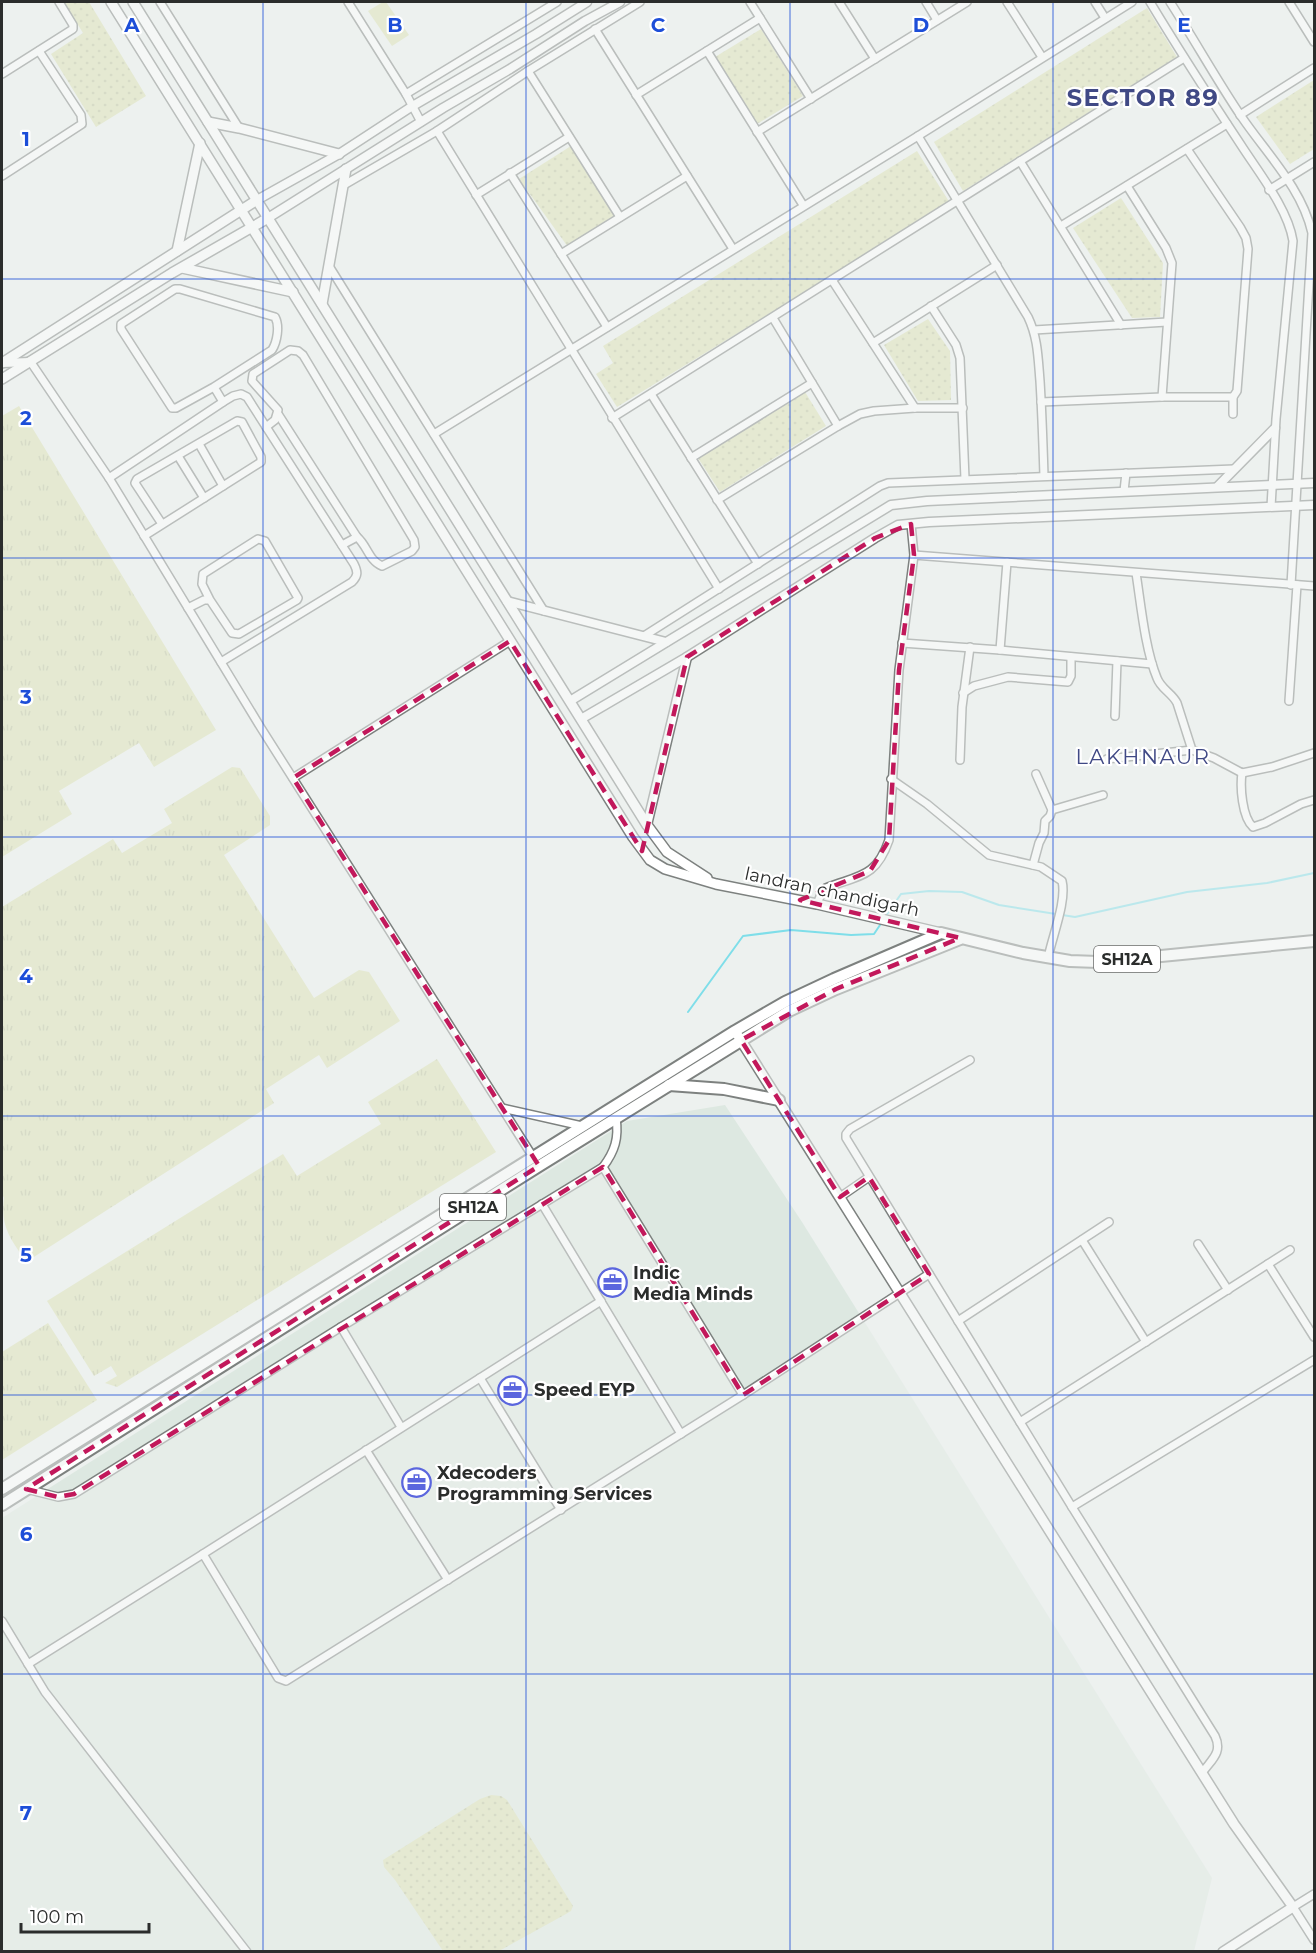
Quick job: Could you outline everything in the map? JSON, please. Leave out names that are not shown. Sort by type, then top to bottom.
[{"type":"main road","name":"landran chandigarh","points":[[111,2],[633,837],[650,860],[665,869],[716,884],[817,904],[941,933]]},
{"type":"main road","points":[[133,2],[647,825],[667,852],[716,884]]},
{"type":"main road","points":[[208,122],[339,154]]},
{"type":"main road","points":[[177,251],[200,143]]},
{"type":"main road","points":[[322,304],[346,169]]},
{"type":"main road","points":[[2,363],[257,200]]},
{"type":"main road","points":[[2,379],[182,267],[268,218]]},
{"type":"main road","points":[[182,267],[293,292]]},
{"type":"main road","name":"SH12A","points":[[2,1488],[536,1161],[616,1118],[795,997],[941,933],[1070,962],[1098,962],[1314,941]]},
{"type":"main road","name":"SH12A","points":[[2,1505],[536,1161],[582,1126],[738,1035],[836,988],[960,939]]},
{"type":"main road","points":[[738,1035],[1234,1824],[1293,1907],[1223,1952]]},
{"type":"main road","points":[[668,1085],[724,1089],[778,1100]]},
{"type":"street","points":[[2,74],[73,29],[74,25],[59,2]]},
{"type":"street","points":[[160,2],[239,128]]},
{"type":"street","points":[[348,2],[421,122]]},
{"type":"street","points":[[406,94],[557,2]]},
{"type":"street","points":[[257,200],[339,154],[411,107],[587,2]]},
{"type":"street","points":[[268,218],[585,21],[620,2]]},
{"type":"street","points":[[344,185],[437,131],[528,71],[640,2]]},
{"type":"street","points":[[750,2],[811,99]]},
{"type":"street","points":[[839,2],[875,59]]},
{"type":"street","points":[[926,2],[937,20]]},
{"type":"street","points":[[758,132],[967,2]]},
{"type":"street","points":[[1007,2],[1042,57]]},
{"type":"street","points":[[1095,2],[1105,18]]},
{"type":"street","points":[[435,434],[1132,2]]},
{"type":"street","points":[[1150,2],[1291,227],[1293,241],[1275,428],[1271,507]]},
{"type":"street","points":[[1170,2],[1240,115],[1287,179],[1309,220],[1312,240],[1296,483],[1289,701]]},
{"type":"street","points":[[1289,2],[1314,42]]},
{"type":"street","points":[[636,95],[760,18]]},
{"type":"street","points":[[595,30],[733,249]]},
{"type":"street","points":[[2,176],[82,124],[81,115],[39,51]]},
{"type":"street","points":[[707,51],[804,205]]},
{"type":"street","points":[[612,418],[1184,58]]},
{"type":"street","points":[[1240,115],[1314,68]]},
{"type":"street","points":[[528,71],[620,218]]},
{"type":"street","points":[[1061,226],[1227,124]]},
{"type":"street","points":[[437,131],[719,589]]},
{"type":"street","points":[[918,136],[1034,330],[1041,402],[1044,476]]},
{"type":"street","points":[[476,195],[569,137]]},
{"type":"street","points":[[1187,149],[1240,227],[1246,238],[1248,249],[1237,391],[1233,397],[1233,414]]},
{"type":"street","points":[[1020,161],[1121,325]]},
{"type":"street","points":[[1269,190],[1314,162]]},
{"type":"street","points":[[510,173],[607,327]]},
{"type":"street","points":[[561,254],[687,176]]},
{"type":"street","points":[[1127,186],[1166,248],[1172,263],[1162,397]]},
{"type":"street","points":[[873,344],[997,265]]},
{"type":"street","points":[[328,266],[544,611]]},
{"type":"street","points":[[832,280],[915,408]]},
{"type":"street","points":[[175,289],[275,317],[278,323],[276,344],[272,350],[214,387],[172,408],[121,329],[121,324],[175,289]]},
{"type":"street","points":[[931,306],[958,351],[963,408],[964,479]]},
{"type":"street","points":[[773,318],[838,426]]},
{"type":"street","points":[[1034,330],[1167,322]]},
{"type":"street","points":[[290,350],[298,351],[303,356],[414,540],[415,547],[412,551],[382,566],[376,564],[357,537],[278,414],[278,410],[252,381],[253,374],[290,350]]},
{"type":"street","points":[[2,363],[30,362],[109,478],[293,778],[536,1161]]},
{"type":"street","points":[[691,458],[812,383]]},
{"type":"street","points":[[214,387],[223,402]]},
{"type":"street","points":[[109,478],[223,402],[241,394],[247,397],[342,545],[357,571],[357,577],[352,582],[221,662]]},
{"type":"street","points":[[651,394],[758,564]]},
{"type":"street","points":[[1041,402],[1162,397],[1233,397]]},
{"type":"street","points":[[717,500],[838,426],[867,412],[915,408],[963,408]]},
{"type":"street","points":[[266,427],[275,420],[278,414]]},
{"type":"street","points":[[144,536],[162,525],[261,462],[261,457],[242,422],[237,421],[137,478],[135,483],[162,525]]},
{"type":"street","points":[[1218,486],[1275,428]]},
{"type":"street","points":[[199,444],[223,486]]},
{"type":"street","points":[[178,456],[204,498]]},
{"type":"street","points":[[644,636],[880,486],[894,482],[1234,470]]},
{"type":"street","points":[[1124,491],[1126,473]]},
{"type":"street","points":[[570,701],[891,505],[927,501],[1314,483]]},
{"type":"street","points":[[581,719],[687,657],[898,525],[1314,505]]},
{"type":"street","points":[[817,904],[826,888],[870,871],[879,861],[889,840],[891,779],[902,643],[914,555],[911,524]]},
{"type":"street","points":[[342,545],[357,537]]},
{"type":"street","points":[[258,539],[266,541],[298,598],[239,634],[232,633],[210,600],[202,584],[203,574],[258,539]]},
{"type":"street","points":[[914,555],[1314,586]]},
{"type":"street","points":[[1000,650],[1007,562]]},
{"type":"street","points":[[1136,573],[1152,664],[1161,686],[1177,703],[1192,750]]},
{"type":"street","points":[[188,608],[204,600],[210,600]]},
{"type":"street","points":[[507,601],[666,642]]},
{"type":"street","points":[[293,778],[510,641]]},
{"type":"street","points":[[902,643],[1152,664]]},
{"type":"street","points":[[960,760],[963,693],[970,648]]},
{"type":"street","points":[[647,825],[687,657]]},
{"type":"street","points":[[963,693],[974,686],[1008,677],[1068,682],[1071,676],[1071,657]]},
{"type":"street","points":[[1114,716],[1117,661]]},
{"type":"street","points":[[1107,759],[1192,750],[1215,758],[1242,773],[1272,768],[1314,753]]},
{"type":"street","points":[[1242,773],[1243,800],[1249,824],[1253,827],[1314,800]]},
{"type":"street","points":[[1033,865],[1044,833],[1045,821],[1052,810],[1036,774]]},
{"type":"street","points":[[891,779],[927,804],[989,855],[1041,867],[1062,881],[1064,885],[1059,913],[1048,958]]},
{"type":"street","points":[[1052,810],[1103,795]]},
{"type":"street","points":[[970,1060],[847,1132],[848,1142],[1215,1736],[1218,1752],[1202,1773]]},
{"type":"street","points":[[502,1108],[582,1126]]},
{"type":"street","points":[[26,1490],[58,1497],[74,1494],[340,1327],[603,1167],[613,1154],[617,1142],[616,1118]]},
{"type":"street","points":[[603,1167],[743,1395]]},
{"type":"street","points":[[840,1197],[869,1177]]},
{"type":"street","points":[[542,1204],[681,1434]]},
{"type":"street","points":[[958,1322],[1109,1222]]},
{"type":"street","points":[[1082,1240],[1146,1342]]},
{"type":"street","points":[[1198,1244],[1228,1290]]},
{"type":"street","points":[[1020,1422],[1290,1250]]},
{"type":"street","points":[[1268,1264],[1314,1337]]},
{"type":"street","points":[[203,1554],[278,1678],[282,1681],[290,1679],[743,1395],[929,1274]]},
{"type":"street","points":[[28,1664],[601,1301]]},
{"type":"street","points":[[340,1327],[401,1427]]},
{"type":"street","points":[[1072,1507],[1314,1360]]},
{"type":"street","points":[[480,1378],[561,1510]]},
{"type":"street","points":[[366,1450],[448,1580]]},
{"type":"street","points":[[2,1621],[45,1692],[247,1952]]},
{"type":"street","points":[[1314,1894],[1293,1907],[1314,1940]]},
{"type":"highlighted area","points":[[911,524],[914,555],[899,670],[889,840],[870,871],[800,900],[960,938],[836,989],[741,1040],[840,1197],[869,1177],[929,1274],[743,1395],[603,1167],[74,1494],[58,1497],[26,1489],[539,1166],[293,778],[510,641],[642,851],[687,657],[875,538]]},
{"type":"shaded area","points":[[725,1105],[802,1222],[1212,1878],[1194,1951],[2,1952],[2,1518],[627,1121]]},
{"type":"green space","points":[[64,2],[89,2],[146,96],[96,127],[51,54],[83,33]]},
{"type":"green space","points":[[386,2],[409,35],[392,46],[368,11]]},
{"type":"green space","points":[[1147,8],[1177,57],[963,191],[934,142]]},
{"type":"green space","points":[[761,29],[803,96],[757,124],[715,57]]},
{"type":"green space","points":[[1314,80],[1314,149],[1290,164],[1256,117]]},
{"type":"green space","points":[[571,146],[616,214],[568,247],[519,179]]},
{"type":"green space","points":[[917,151],[950,203],[617,407],[596,374],[613,363],[603,346]]},
{"type":"green space","points":[[1121,198],[1163,263],[1160,317],[1132,318],[1073,228]]},
{"type":"green space","points":[[928,319],[950,351],[951,400],[918,401],[884,345]]},
{"type":"green space","points":[[805,392],[826,426],[720,492],[698,458]]},
{"type":"green space","points":[[19,406],[216,730],[154,767],[139,743],[59,791],[72,814],[2,857],[2,416]]},
{"type":"green space","points":[[232,767],[240,768],[270,816],[270,825],[224,855],[314,998],[359,970],[369,972],[400,1021],[327,1068],[319,1055],[266,1089],[274,1103],[26,1262],[5,1225],[2,1194],[2,907],[113,839],[122,853],[172,823],[164,809]]},
{"type":"green space","points":[[437,1059],[496,1152],[117,1387],[105,1383],[117,1376],[111,1366],[94,1376],[47,1301],[283,1154],[297,1176],[381,1124],[368,1102]]},
{"type":"green space","points":[[48,1323],[97,1400],[2,1460],[2,1352]]},
{"type":"green space","points":[[491,1795],[501,1796],[507,1800],[573,1906],[571,1911],[499,1951],[443,1951],[384,1867],[383,1860],[480,1799]]},
{"type":"waterway","points":[[885,917],[901,894],[929,891],[962,892],[999,905],[1075,917],[1187,892],[1267,883],[1314,873]]},
{"type":"waterway","points":[[688,1012],[743,936],[791,930],[851,935],[874,934],[882,922]]},
{"type":"place","name":"Indic Media Minds","points":[[612,1283]]},
{"type":"place","name":"Speed EYP","points":[[513,1390]]},
{"type":"place","name":"Xdecoders Programming Services","points":[[416,1483]]},
{"type":"district","name":"SECTOR 89","points":[[1143,98]]},
{"type":"district","name":"LAKHNAUR","points":[[1143,757]]}]
